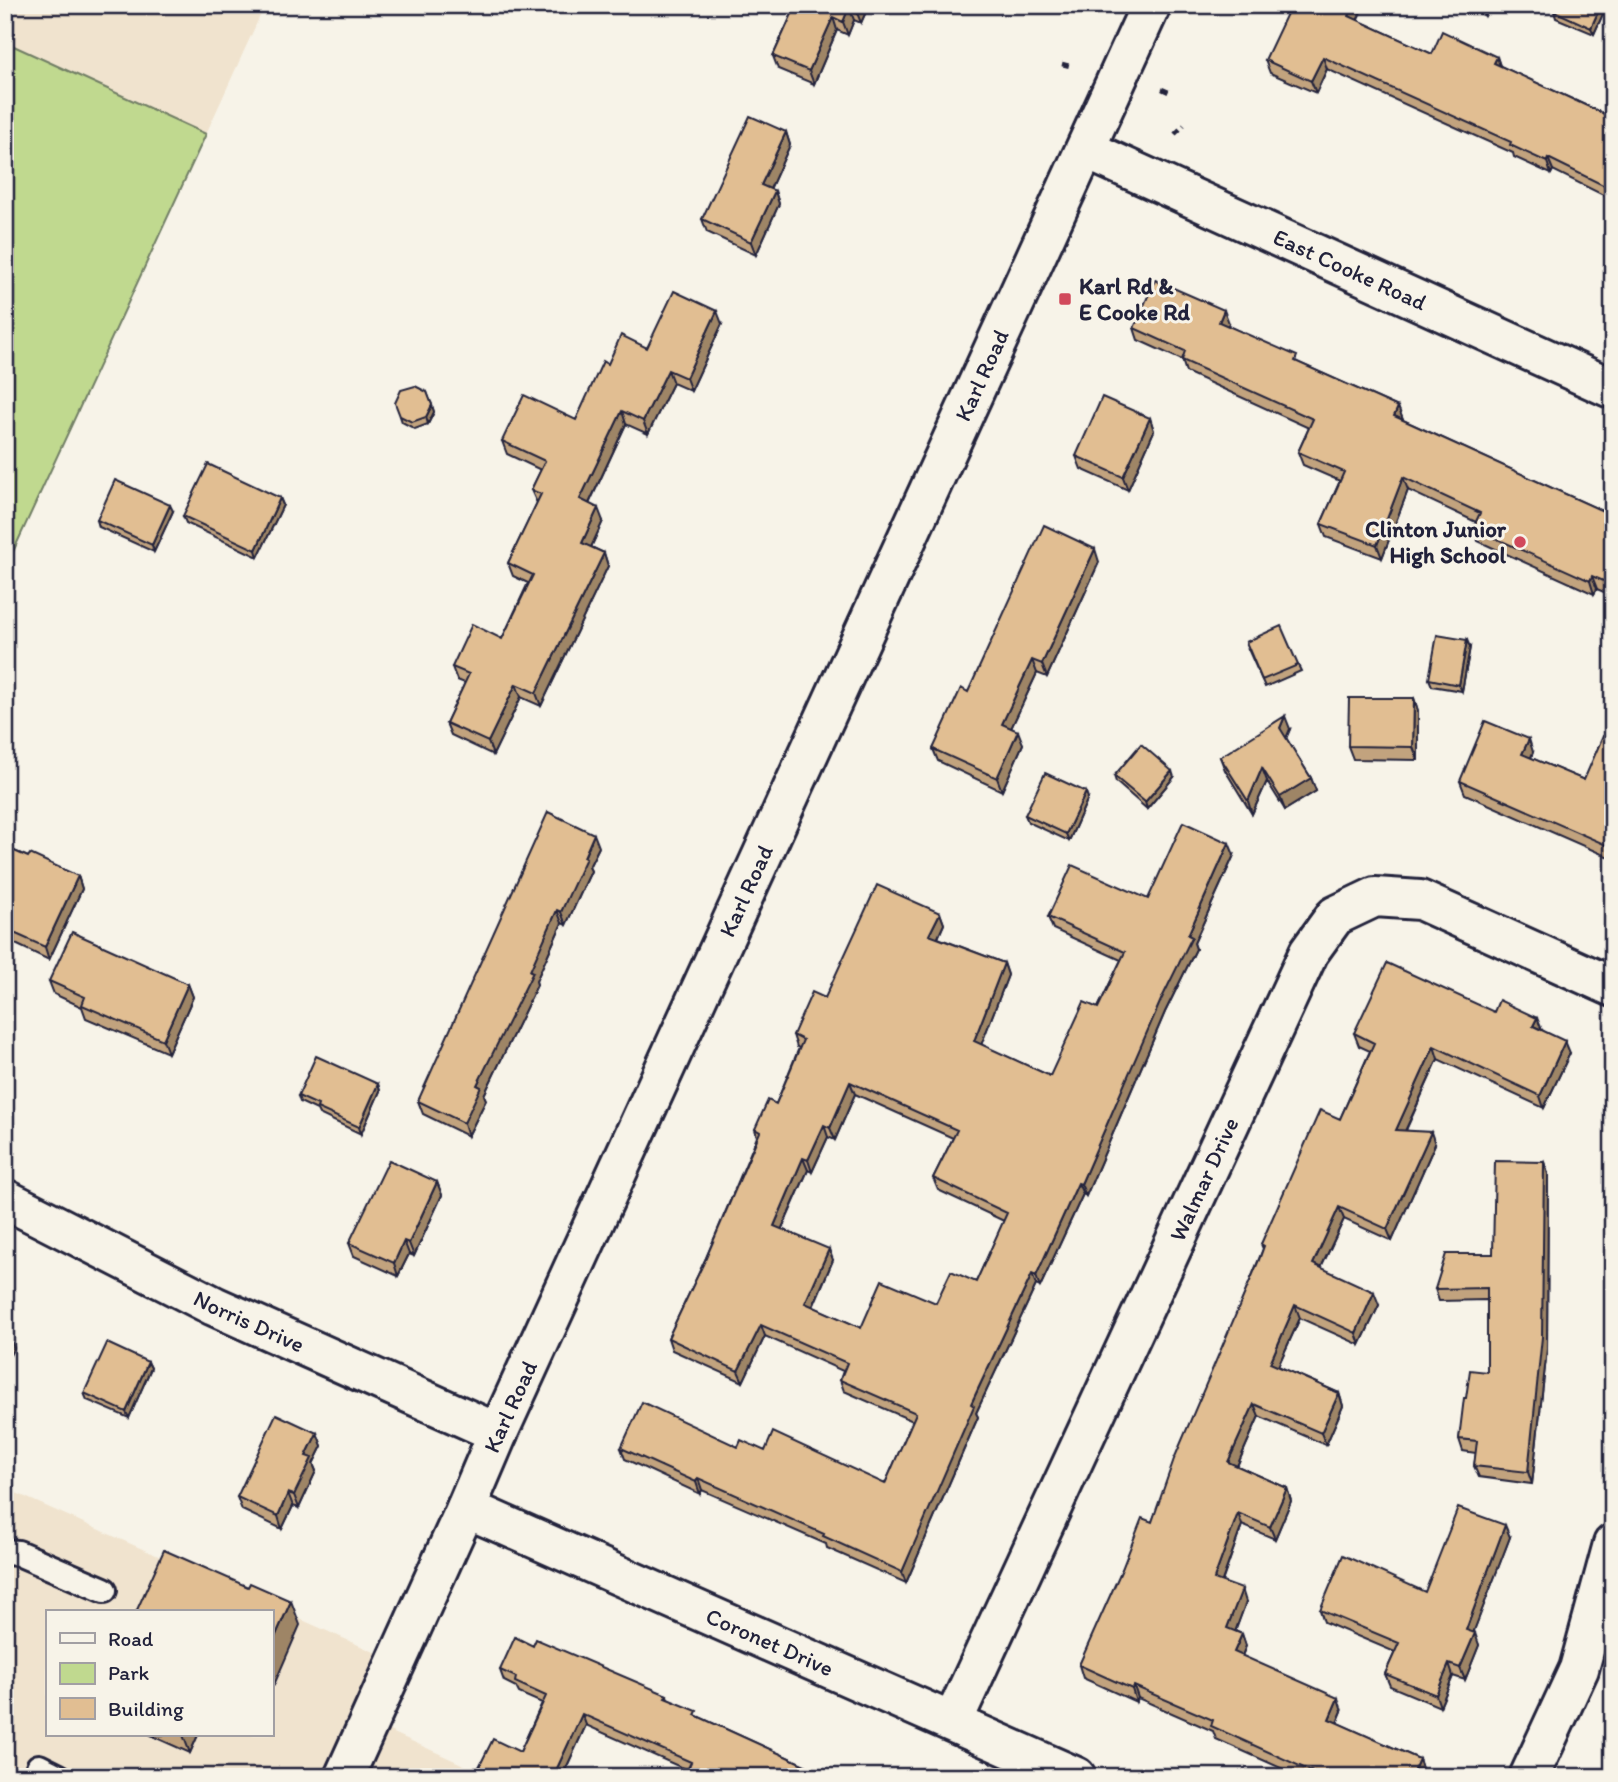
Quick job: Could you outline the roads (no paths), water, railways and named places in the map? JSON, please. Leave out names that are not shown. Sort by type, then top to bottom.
[{"type":"street","name":"Karl Road","points":[[344,1777],[498,1433],[1151,5]]},
{"type":"street","name":"East Cooke Road","points":[[1087,149],[1613,389]]},
{"type":"street","name":"Walmar Drive","points":[[953,1721],[1309,952],[1335,916],[1375,897],[1420,900],[1613,987]]},
{"type":"street","name":"Norris Drive","points":[[5,1199],[214,1306],[498,1433]]},
{"type":"street","name":"Coronet Drive","points":[[466,1508],[1076,1777]]},
{"type":"street","points":[[1530,1777],[1579,1669],[1613,1544]]},
{"type":"lane","points":[[5,1552],[18,1553],[104,1590]]},
{"type":"place","name":"Karl Rd & E Cooke Rd","points":[[1065,299]]},
{"type":"place","name":"Clinton Junior High School","points":[[1520,542]]}]
